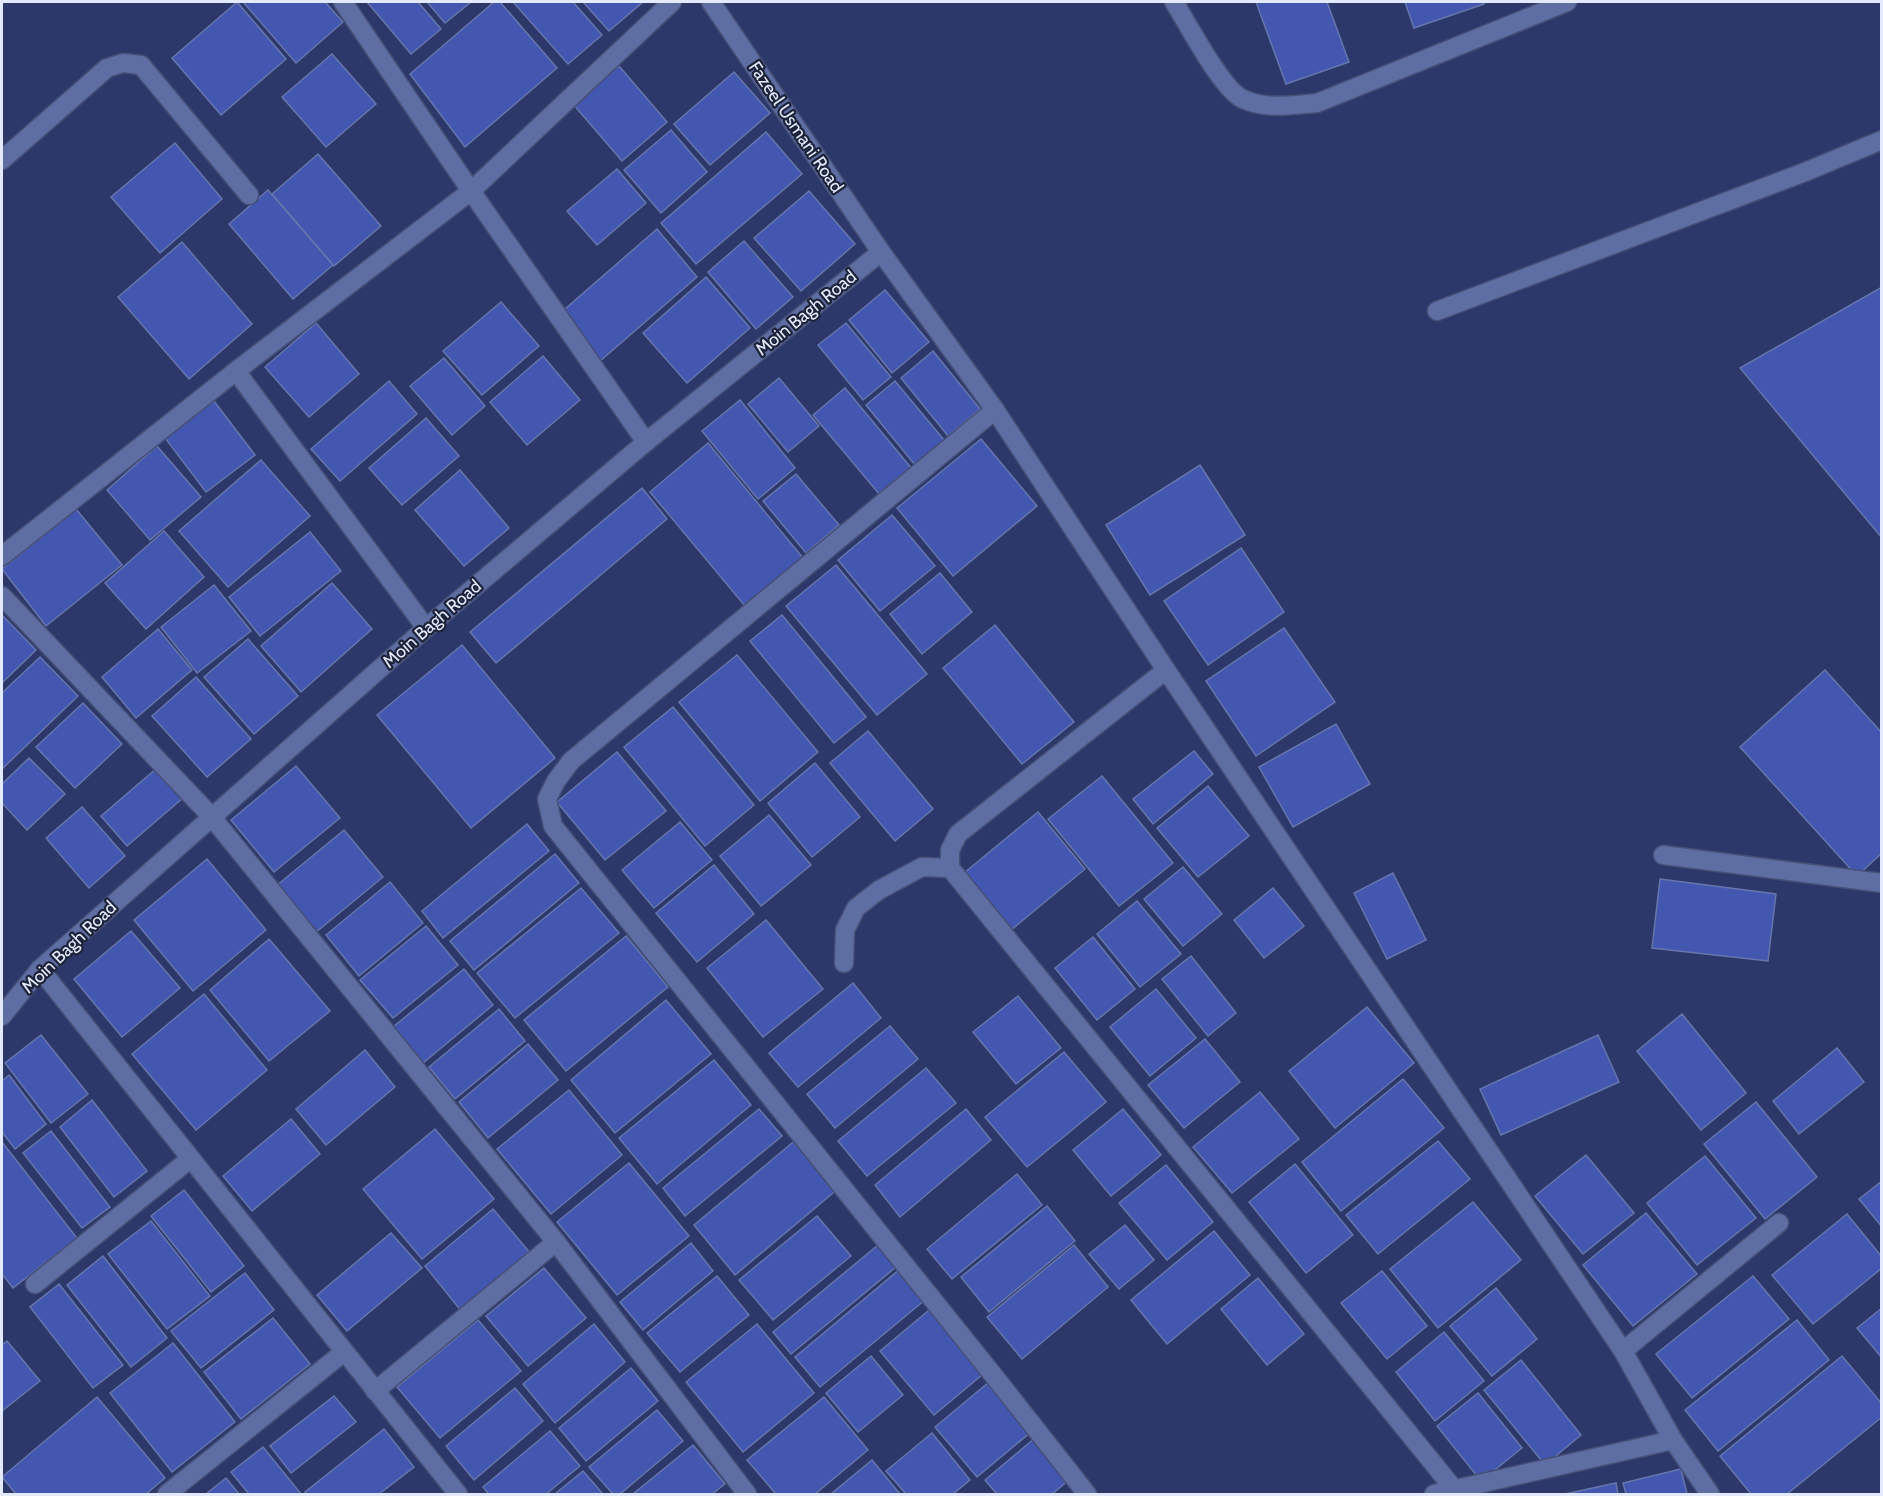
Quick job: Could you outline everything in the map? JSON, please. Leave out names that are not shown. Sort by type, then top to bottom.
[{"type":"street","points":[[343,2],[646,442]]},
{"type":"street","points":[[2,556],[236,371],[471,191],[672,2]]},
{"type":"street","name":"Fazeel Usmani Road","points":[[711,2],[881,252],[995,410],[1166,670],[1623,1351],[1672,1440],[1710,1494]]},
{"type":"street","points":[[1174,2],[1219,77],[1242,99],[1277,107],[1317,103],[1567,2]]},
{"type":"street","points":[[2,160],[107,68],[123,63],[141,65],[249,195]]},
{"type":"street","points":[[1437,311],[1805,172],[1881,140]]},
{"type":"street","name":"Moin Bagh Road","points":[[2,1014],[40,969],[426,628],[646,442],[881,252]]},
{"type":"street","points":[[236,371],[426,628]]},
{"type":"street","points":[[995,410],[571,761],[547,799],[553,826],[1087,1494]]},
{"type":"street","points":[[2,596],[211,816],[556,1242],[747,1494]]},
{"type":"street","points":[[1166,670],[958,834],[950,850],[950,868],[1454,1489]]},
{"type":"street","points":[[1663,855],[1881,884]]},
{"type":"street","points":[[844,963],[845,930],[856,908],[879,890],[922,867],[950,868]]},
{"type":"street","points":[[40,969],[458,1494]]},
{"type":"street","points":[[35,1284],[190,1159]]},
{"type":"street","points":[[1623,1351],[1779,1223]]},
{"type":"street","points":[[375,1391],[556,1242]]},
{"type":"street","points":[[167,1494],[344,1352]]},
{"type":"street","points":[[1434,1494],[1672,1440]]},
{"type":"building","points":[[237,2],[286,59],[221,115],[172,58]]},
{"type":"building","points":[[243,2],[325,2],[343,22],[296,63]]},
{"type":"building","points":[[367,2],[418,2],[441,29],[411,54]]},
{"type":"building","points":[[427,2],[471,2],[445,23]]},
{"type":"building","points":[[494,2],[500,2],[557,68],[465,147],[410,74]]},
{"type":"building","points":[[513,2],[573,2],[602,35],[568,64]]},
{"type":"building","points":[[583,2],[643,2],[609,31]]},
{"type":"building","points":[[1256,2],[1327,2],[1349,62],[1286,84]]},
{"type":"building","points":[[1405,2],[1483,2],[1484,4],[1414,28]]},
{"type":"building","points":[[332,54],[376,104],[326,147],[282,97]]},
{"type":"building","points":[[619,66],[667,122],[622,161],[573,104]]},
{"type":"building","points":[[734,72],[770,113],[710,165],[674,124]]},
{"type":"building","points":[[671,130],[707,172],[661,213],[624,170]]},
{"type":"building","points":[[766,132],[802,174],[696,264],[661,223]]},
{"type":"building","points":[[175,143],[222,199],[160,253],[111,197]]},
{"type":"building","points":[[318,154],[381,226],[334,266],[272,194]]},
{"type":"building","points":[[617,169],[646,203],[597,245],[567,211]]},
{"type":"building","points":[[268,190],[333,265],[293,299],[229,224]]},
{"type":"building","points":[[809,191],[855,244],[801,291],[754,238]]},
{"type":"building","points":[[657,229],[697,277],[599,362],[558,315]]},
{"type":"building","points":[[744,241],[793,297],[756,329],[708,272]]},
{"type":"building","points":[[182,242],[252,324],[189,379],[118,297]]},
{"type":"building","points":[[706,277],[750,328],[687,383],[643,333]]},
{"type":"building","points":[[1882,287],[1882,538],[1740,368]]},
{"type":"building","points":[[885,290],[929,342],[892,373],[849,320]]},
{"type":"building","points":[[501,302],[539,346],[482,395],[443,351]]},
{"type":"building","points":[[316,323],[359,374],[309,417],[265,367]]},
{"type":"building","points":[[846,323],[891,377],[863,400],[818,345]]},
{"type":"building","points":[[933,351],[980,409],[948,436],[901,378]]},
{"type":"building","points":[[543,356],[580,400],[527,445],[490,402]]},
{"type":"building","points":[[444,358],[485,406],[452,435],[410,386]]},
{"type":"building","points":[[779,378],[819,426],[788,452],[748,404]]},
{"type":"building","points":[[389,381],[417,414],[340,481],[311,449]]},
{"type":"building","points":[[895,381],[944,440],[915,465],[866,405]]},
{"type":"building","points":[[845,388],[912,469],[880,495],[813,415]]},
{"type":"building","points":[[740,400],[795,468],[758,499],[702,431]]},
{"type":"building","points":[[214,401],[255,455],[206,492],[165,438]]},
{"type":"building","points":[[426,418],[459,456],[402,505],[369,468]]},
{"type":"building","points":[[981,439],[1037,506],[953,576],[897,508]]},
{"type":"building","points":[[708,443],[803,558],[745,606],[650,492]]},
{"type":"building","points":[[157,446],[201,497],[150,540],[107,490]]},
{"type":"building","points":[[261,460],[310,516],[228,587],[179,531]]},
{"type":"building","points":[[1200,465],[1245,535],[1150,595],[1106,525]]},
{"type":"building","points":[[460,470],[509,528],[464,566],[415,510]]},
{"type":"building","points":[[796,474],[839,525],[806,553],[763,501]]},
{"type":"building","points":[[642,488],[667,519],[496,663],[470,632]]},
{"type":"building","points":[[76,509],[122,565],[46,626],[2,569]]},
{"type":"building","points":[[892,515],[935,566],[880,611],[838,560]]},
{"type":"building","points":[[164,531],[204,577],[146,629],[105,583]]},
{"type":"building","points":[[310,532],[341,571],[260,636],[229,597]]},
{"type":"building","points":[[1241,548],[1284,612],[1208,665],[1164,601]]},
{"type":"building","points":[[836,565],[927,674],[877,715],[786,606]]},
{"type":"building","points":[[940,573],[972,612],[922,654],[890,614]]},
{"type":"building","points":[[332,583],[372,629],[301,692],[261,646]]},
{"type":"building","points":[[214,585],[251,631],[197,673],[161,627]]},
{"type":"building","points":[[2,615],[36,650],[2,683]]},
{"type":"building","points":[[782,615],[866,717],[834,743],[750,641]]},
{"type":"building","points":[[995,625],[1074,722],[1022,764],[943,668]]},
{"type":"building","points":[[1284,628],[1335,702],[1256,756],[1206,681]]},
{"type":"building","points":[[158,629],[192,670],[136,718],[102,677]]},
{"type":"building","points":[[248,639],[298,696],[254,734],[204,677]]},
{"type":"building","points":[[462,645],[555,758],[471,828],[377,715]]},
{"type":"building","points":[[737,655],[818,752],[760,801],[679,702]]},
{"type":"building","points":[[40,657],[78,696],[2,769],[2,693]]},
{"type":"building","points":[[1825,670],[1882,733],[1882,853],[1857,876],[1740,747]]},
{"type":"building","points":[[196,677],[251,739],[207,777],[152,716]]},
{"type":"building","points":[[83,703],[122,744],[75,788],[36,747]]},
{"type":"building","points":[[673,707],[754,805],[705,846],[624,747]]},
{"type":"building","points":[[1336,724],[1370,784],[1293,827],[1259,767]]},
{"type":"building","points":[[868,731],[933,809],[895,841],[830,763]]},
{"type":"building","points":[[1194,751],[1213,774],[1153,824],[1133,799]]},
{"type":"building","points":[[617,752],[666,811],[605,860],[557,802]]},
{"type":"building","points":[[29,758],[65,794],[27,830],[2,803],[2,784]]},
{"type":"building","points":[[815,763],[860,817],[812,857],[768,803]]},
{"type":"building","points":[[296,766],[340,818],[274,872],[231,820]]},
{"type":"building","points":[[157,768],[183,798],[127,846],[101,816]]},
{"type":"building","points":[[1102,776],[1173,863],[1119,906],[1048,819]]},
{"type":"building","points":[[1208,786],[1249,836],[1198,877],[1157,828]]},
{"type":"building","points":[[82,807],[125,856],[89,888],[46,838]]},
{"type":"building","points":[[1038,812],[1085,869],[1011,930],[964,873]]},
{"type":"building","points":[[769,815],[811,865],[761,906],[720,856]]},
{"type":"building","points":[[680,822],[712,860],[654,908],[622,870]]},
{"type":"building","points":[[527,824],[549,851],[443,938],[422,911]]},
{"type":"building","points":[[344,830],[383,877],[315,933],[276,886]]},
{"type":"building","points":[[555,854],[579,883],[474,970],[450,941]]},
{"type":"building","points":[[207,859],[266,930],[193,991],[134,920]]},
{"type":"building","points":[[714,865],[754,914],[697,962],[656,913]]},
{"type":"building","points":[[1183,867],[1222,914],[1183,946],[1144,899]]},
{"type":"building","points":[[1393,873],[1426,940],[1387,959],[1354,893]]},
{"type":"building","points":[[1660,879],[1776,894],[1768,961],[1652,948]]},
{"type":"building","points":[[390,882],[423,923],[359,976],[326,935]]},
{"type":"building","points":[[581,888],[619,933],[515,1018],[477,973]]},
{"type":"building","points":[[1273,888],[1304,926],[1264,958],[1234,920]]},
{"type":"building","points":[[1137,901],[1181,954],[1140,987],[1097,934]]},
{"type":"building","points":[[766,920],[823,989],[763,1037],[707,968]]},
{"type":"building","points":[[426,926],[458,965],[393,1018],[360,980]]},
{"type":"building","points":[[131,931],[180,988],[122,1037],[74,979]]},
{"type":"building","points":[[626,936],[668,987],[566,1071],[524,1020]]},
{"type":"building","points":[[1093,937],[1135,989],[1097,1020],[1055,968]]},
{"type":"building","points":[[269,939],[330,1011],[269,1061],[210,990]]},
{"type":"building","points":[[1191,956],[1236,1013],[1208,1036],[1162,979]]},
{"type":"building","points":[[464,969],[493,1005],[423,1063],[393,1027]]},
{"type":"building","points":[[853,983],[881,1018],[798,1087],[769,1053]]},
{"type":"building","points":[[1156,989],[1196,1038],[1150,1076],[1110,1027]]},
{"type":"building","points":[[204,994],[267,1070],[196,1130],[132,1054]]},
{"type":"building","points":[[1018,996],[1061,1048],[1016,1084],[973,1032]]},
{"type":"building","points":[[666,1000],[711,1054],[615,1133],[571,1080]]},
{"type":"building","points":[[1367,1007],[1414,1063],[1335,1128],[1289,1071]]},
{"type":"building","points":[[499,1009],[525,1041],[455,1099],[429,1067]]},
{"type":"building","points":[[1682,1014],[1746,1093],[1701,1130],[1637,1051]]},
{"type":"building","points":[[890,1026],[918,1059],[835,1128],[807,1094]]},
{"type":"building","points":[[41,1035],[88,1094],[51,1123],[5,1063]]},
{"type":"building","points":[[1598,1035],[1619,1082],[1501,1135],[1480,1089]]},
{"type":"building","points":[[1205,1039],[1240,1082],[1184,1128],[1148,1085]]},
{"type":"building","points":[[528,1044],[558,1080],[488,1138],[459,1102]]},
{"type":"building","points":[[1837,1048],[1864,1082],[1799,1134],[1773,1101]]},
{"type":"building","points":[[365,1050],[395,1087],[326,1145],[296,1109]]},
{"type":"building","points":[[1064,1052],[1106,1102],[1027,1167],[985,1117]]},
{"type":"building","points":[[714,1060],[751,1105],[657,1184],[619,1138]]},
{"type":"building","points":[[926,1068],[956,1103],[867,1176],[838,1141]]},
{"type":"building","points":[[9,1075],[46,1124],[15,1149],[2,1132],[2,1081]]},
{"type":"building","points":[[1403,1079],[1444,1128],[1341,1211],[1302,1162]]},
{"type":"building","points":[[569,1090],[622,1155],[551,1214],[497,1149]]},
{"type":"building","points":[[1260,1092],[1299,1139],[1232,1193],[1193,1147]]},
{"type":"building","points":[[92,1100],[147,1171],[114,1197],[60,1127]]},
{"type":"building","points":[[1756,1102],[1817,1177],[1765,1219],[1704,1144]]},
{"type":"building","points":[[759,1109],[782,1136],[685,1216],[663,1188]]},
{"type":"building","points":[[966,1109],[991,1140],[900,1217],[875,1185]]},
{"type":"building","points":[[1123,1109],[1161,1155],[1111,1196],[1073,1150]]},
{"type":"building","points":[[291,1119],[320,1154],[252,1211],[223,1176]]},
{"type":"building","points":[[435,1129],[494,1199],[422,1259],[363,1189]]},
{"type":"building","points":[[51,1131],[110,1207],[82,1228],[23,1153]]},
{"type":"building","points":[[798,1138],[839,1188],[735,1275],[694,1225]]},
{"type":"building","points":[[1438,1141],[1470,1179],[1378,1254],[1346,1215]]},
{"type":"building","points":[[2,1142],[77,1238],[13,1288],[2,1274]]},
{"type":"building","points":[[1586,1155],[1634,1213],[1583,1254],[1535,1196]]},
{"type":"building","points":[[1705,1156],[1756,1218],[1697,1265],[1647,1203]]},
{"type":"building","points":[[629,1163],[689,1236],[617,1295],[557,1222]]},
{"type":"building","points":[[1295,1164],[1353,1235],[1306,1273],[1249,1202]]},
{"type":"building","points":[[1166,1165],[1213,1222],[1167,1260],[1119,1203]]},
{"type":"building","points":[[1017,1174],[1042,1205],[952,1279],[927,1249]]},
{"type":"building","points":[[1882,1181],[1882,1227],[1859,1199]]},
{"type":"building","points":[[184,1190],[244,1266],[211,1292],[151,1216]]},
{"type":"building","points":[[1473,1202],[1521,1260],[1438,1328],[1390,1269]]},
{"type":"building","points":[[1047,1206],[1075,1241],[989,1312],[961,1277]]},
{"type":"building","points":[[493,1209],[531,1254],[462,1312],[425,1266]]},
{"type":"building","points":[[1646,1213],[1697,1274],[1633,1326],[1583,1265]]},
{"type":"building","points":[[1847,1214],[1882,1257],[1882,1268],[1813,1324],[1772,1275]]},
{"type":"building","points":[[817,1216],[851,1256],[773,1320],[739,1280]]},
{"type":"building","points":[[151,1221],[210,1296],[167,1329],[108,1254]]},
{"type":"building","points":[[1125,1225],[1154,1260],[1119,1289],[1089,1254]]},
{"type":"building","points":[[1214,1231],[1250,1275],[1167,1344],[1131,1300]]},
{"type":"building","points":[[391,1233],[422,1268],[347,1331],[317,1295]]},
{"type":"building","points":[[691,1243],[713,1271],[643,1330],[620,1302]]},
{"type":"building","points":[[878,1245],[896,1267],[791,1354],[773,1332]]},
{"type":"building","points":[[1074,1245],[1108,1287],[1022,1359],[987,1317]]},
{"type":"building","points":[[103,1256],[167,1338],[131,1367],[67,1285]]},
{"type":"building","points":[[544,1268],[586,1318],[528,1366],[486,1316]]},
{"type":"building","points":[[900,1269],[925,1300],[820,1387],[795,1357]]},
{"type":"building","points":[[1382,1271],[1427,1326],[1387,1359],[1341,1303]]},
{"type":"building","points":[[245,1273],[274,1310],[201,1368],[171,1331]]},
{"type":"building","points":[[717,1276],[749,1315],[680,1372],[647,1333]]},
{"type":"building","points":[[1753,1276],[1789,1319],[1692,1398],[1656,1354]]},
{"type":"building","points":[[1258,1278],[1304,1334],[1267,1365],[1221,1309]]},
{"type":"building","points":[[59,1284],[123,1365],[93,1388],[30,1307]]},
{"type":"building","points":[[1496,1288],[1537,1339],[1492,1376],[1450,1326]]},
{"type":"building","points":[[934,1306],[988,1370],[934,1415],[880,1351]]},
{"type":"building","points":[[1882,1308],[1882,1358],[1857,1328]]},
{"type":"building","points":[[273,1318],[310,1364],[241,1419],[204,1372]]},
{"type":"building","points":[[478,1320],[521,1371],[440,1438],[397,1387]]},
{"type":"building","points":[[1797,1320],[1829,1360],[1718,1451],[1685,1410]]},
{"type":"building","points":[[594,1324],[625,1362],[555,1423],[523,1384]]},
{"type":"building","points":[[757,1324],[814,1393],[743,1452],[686,1382]]},
{"type":"building","points":[[1444,1332],[1484,1381],[1435,1421],[1396,1372]]},
{"type":"building","points":[[7,1341],[40,1381],[2,1411],[2,1345]]},
{"type":"building","points":[[173,1343],[235,1422],[172,1472],[110,1393]]},
{"type":"building","points":[[871,1356],[903,1395],[858,1432],[826,1393]]},
{"type":"building","points":[[1842,1356],[1882,1404],[1882,1417],[1787,1494],[1751,1494],[1720,1456]]},
{"type":"building","points":[[1521,1360],[1581,1435],[1545,1465],[1484,1390]]},
{"type":"building","points":[[631,1368],[658,1401],[586,1461],[559,1428]]},
{"type":"building","points":[[989,1382],[1031,1432],[977,1477],[935,1427]]},
{"type":"building","points":[[515,1388],[543,1421],[474,1480],[446,1446]]},
{"type":"building","points":[[1478,1393],[1522,1448],[1481,1481],[1437,1426]]},
{"type":"building","points":[[334,1396],[356,1422],[291,1473],[270,1446]]},
{"type":"building","points":[[97,1397],[165,1478],[146,1494],[16,1494],[2,1477]]},
{"type":"building","points":[[824,1397],[868,1450],[815,1494],[776,1494],[747,1460]]},
{"type":"building","points":[[657,1410],[683,1441],[620,1494],[613,1494],[589,1467]]},
{"type":"building","points":[[384,1429],[414,1467],[379,1494],[307,1494],[305,1492]]},
{"type":"building","points":[[550,1431],[580,1466],[546,1494],[489,1494],[483,1487]]},
{"type":"building","points":[[932,1433],[970,1480],[953,1494],[906,1494],[886,1471]]},
{"type":"building","points":[[1035,1438],[1069,1480],[1052,1494],[997,1494],[985,1480]]},
{"type":"building","points":[[693,1445],[725,1484],[712,1494],[633,1494]]},
{"type":"building","points":[[263,1447],[301,1494],[249,1494],[231,1472]]},
{"type":"building","points":[[872,1460],[900,1494],[831,1494]]},
{"type":"building","points":[[1681,1469],[1687,1494],[1626,1494],[1623,1483]]},
{"type":"building","points":[[583,1471],[603,1494],[555,1494]]},
{"type":"building","points":[[226,1478],[239,1494],[206,1494]]},
{"type":"building","points":[[1616,1483],[1618,1494],[1565,1494]]}]
